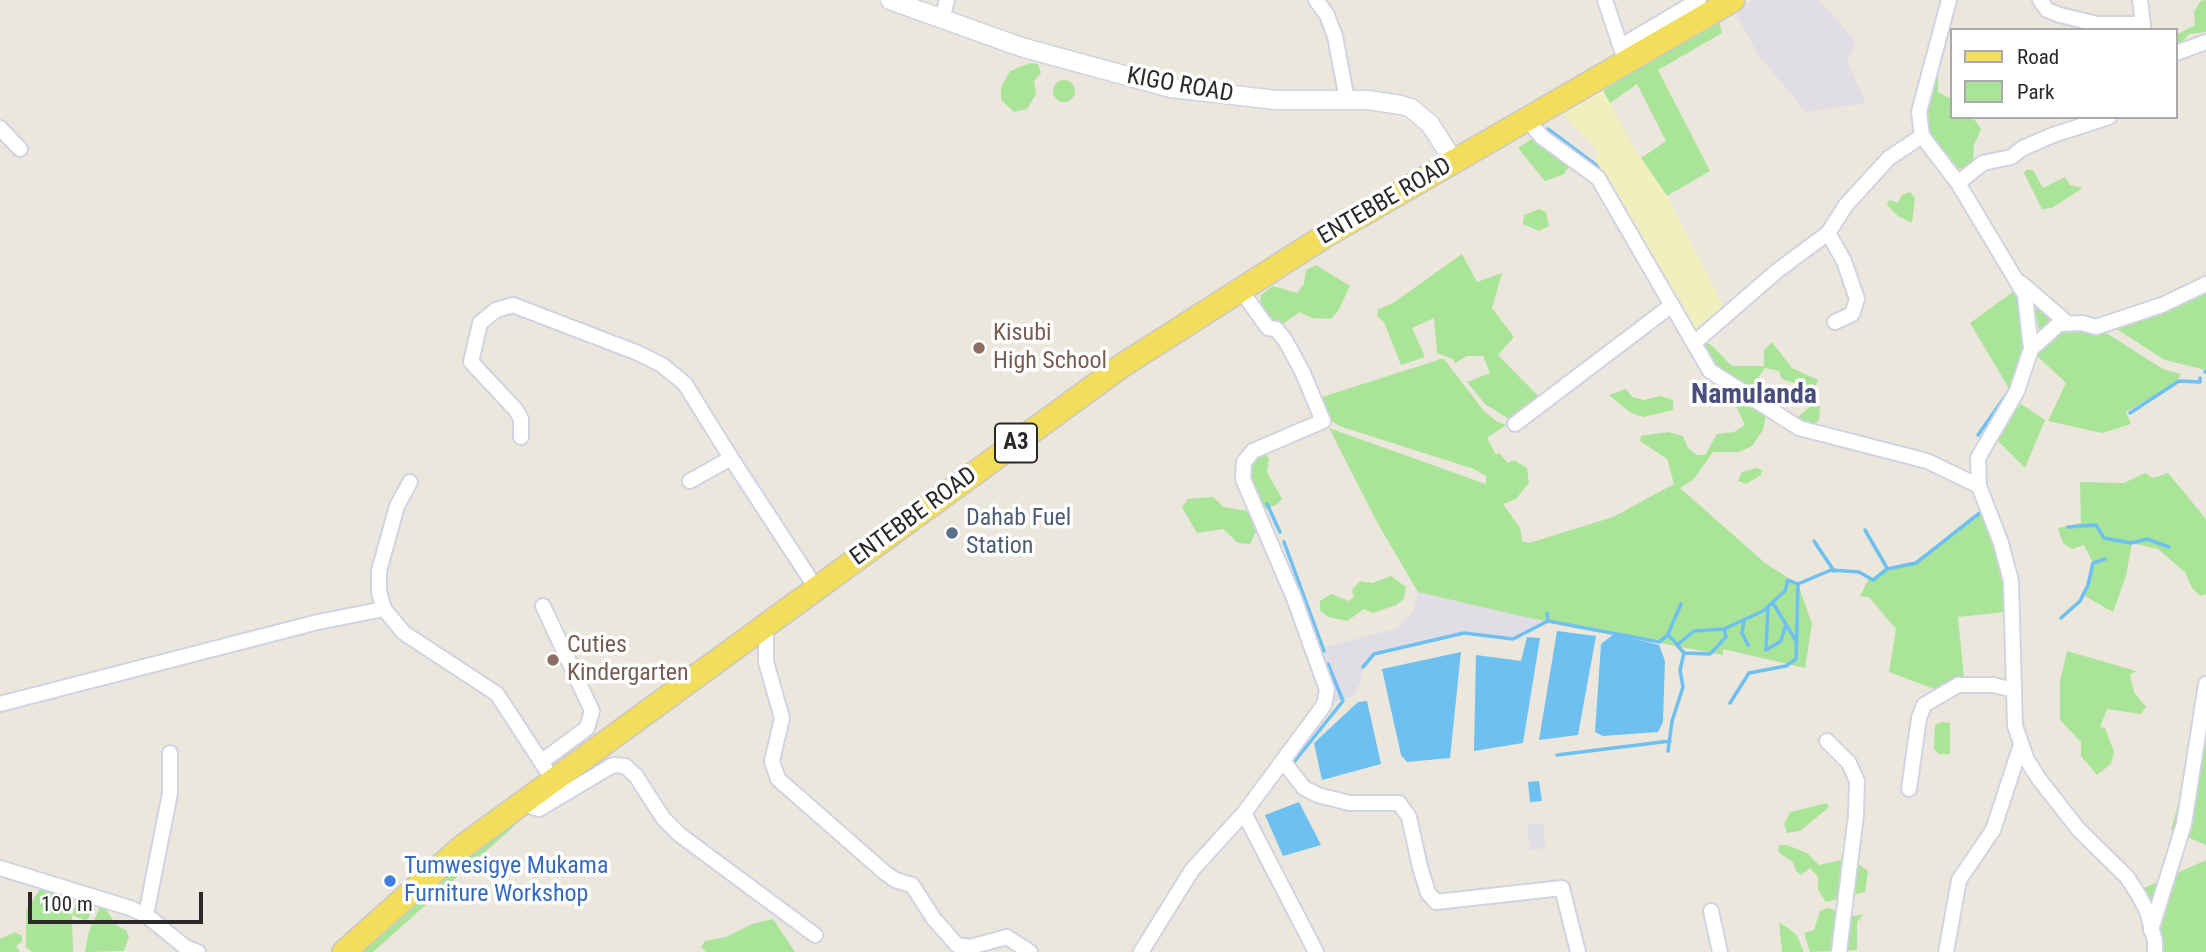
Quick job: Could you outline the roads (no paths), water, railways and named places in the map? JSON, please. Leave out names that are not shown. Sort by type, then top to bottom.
[{"type":"main road","name":"ENTEBBE ROAD","points":[[344,952],[462,847],[521,803],[547,771],[766,624],[1123,365],[1325,236],[1527,120],[1623,54],[1733,0]]},
{"type":"street","name":"KIGO ROAD","points":[[890,0],[1021,47],[1171,88],[1276,100],[1368,100],[1411,108],[1430,124],[1455,163]]},
{"type":"street","points":[[942,19],[947,0]]},
{"type":"street","points":[[1316,0],[1327,15],[1335,36],[1347,100]]},
{"type":"street","points":[[1605,0],[1623,54],[1699,0]]},
{"type":"street","points":[[1949,0],[1919,112],[1922,136],[1958,183],[2025,295],[2031,349],[2017,391],[1979,451],[1979,486],[2001,543],[2011,581],[2013,711],[2021,745],[2033,770],[2071,820],[2127,877],[2147,911],[2150,931],[2155,940],[2155,952]]},
{"type":"street","points":[[2040,0],[2047,10],[2081,21],[2143,27],[2140,0]]},
{"type":"street","points":[[2178,53],[2206,42]]},
{"type":"street","points":[[1958,183],[1983,163],[2011,157],[2023,148],[2053,135],[2103,119]]},
{"type":"street","points":[[1527,120],[1542,137],[1598,178],[1710,370],[1786,422],[1927,461],[1979,486]]},
{"type":"street","points":[[0,128],[20,149]]},
{"type":"street","points":[[1694,343],[1777,271],[1828,233],[1846,205],[1889,158],[1922,136]]},
{"type":"street","points":[[1828,233],[1844,261],[1857,299],[1852,314],[1835,322]]},
{"type":"street","points":[[2018,280],[2065,321],[2096,327],[2162,305],[2206,284]]},
{"type":"street","points":[[1141,952],[1192,870],[1244,813],[1324,705],[1328,690],[1294,598],[1243,480],[1244,462],[1252,451],[1323,421],[1302,370],[1285,340],[1276,329],[1268,328],[1240,289]]},
{"type":"street","points":[[521,437],[521,419],[516,410],[471,362],[480,323],[504,306],[513,305],[581,330],[662,365],[695,397],[731,458],[816,588]]},
{"type":"street","points":[[1514,424],[1672,305]]},
{"type":"street","points":[[2031,349],[2049,330],[2065,321]]},
{"type":"street","points":[[690,481],[731,458]]},
{"type":"street","points":[[410,482],[397,506],[379,571],[384,609],[404,633],[497,694],[547,771],[587,729],[592,711],[543,606]]},
{"type":"street","points":[[0,704],[318,622],[384,609]]},
{"type":"street","points":[[766,624],[767,670],[782,718],[772,761],[778,779],[883,872],[895,880],[912,885],[934,919],[957,945],[970,947],[1007,937],[1030,952]]},
{"type":"street","points":[[2150,931],[2184,824],[2206,684]]},
{"type":"street","points":[[1909,789],[1919,718],[1924,705],[1958,685],[1993,685],[2014,690]]},
{"type":"street","points":[[1826,741],[1849,763],[1857,781],[1856,815],[1839,952]]},
{"type":"street","points":[[1946,952],[1959,880],[1993,830],[2021,745]]},
{"type":"street","points":[[146,915],[170,793],[170,753]]},
{"type":"street","points":[[1283,761],[1304,788],[1318,796],[1349,803],[1399,803],[1409,817],[1420,867],[1428,892],[1436,902],[1562,888],[1578,952]]},
{"type":"street","points":[[521,803],[539,809],[613,765],[625,766],[636,776],[663,818],[680,835],[814,935]]},
{"type":"street","points":[[1244,813],[1316,952]]},
{"type":"street","points":[[0,868],[146,915],[185,947],[198,952]]},
{"type":"street","points":[[1711,911],[1720,952]]},
{"type":"water","points":[[1557,631],[1596,636],[1578,735],[1539,740]]},
{"type":"water","points":[[1614,634],[1659,645],[1665,661],[1663,722],[1658,732],[1603,736],[1595,732],[1601,644]]},
{"type":"water","points":[[1527,637],[1540,638],[1523,743],[1474,751],[1476,655],[1521,661]]},
{"type":"water","points":[[1461,652],[1450,758],[1407,762],[1401,755],[1382,669]]},
{"type":"water","points":[[1367,701],[1381,764],[1322,780],[1314,743],[1358,702]]},
{"type":"water","points":[[1539,781],[1542,801],[1530,802],[1528,782]]},
{"type":"water","points":[[1299,802],[1321,845],[1283,856],[1265,815]]},
{"type":"waterway","points":[[1548,129],[1596,165],[1611,187]]},
{"type":"waterway","points":[[2017,295],[2021,317]]},
{"type":"waterway","points":[[2130,413],[2179,381],[2200,382],[2200,378]]},
{"type":"waterway","points":[[1978,435],[2011,388]]},
{"type":"waterway","points":[[1267,504],[1280,532]]},
{"type":"waterway","points":[[1668,751],[1672,721],[1683,687],[1680,670],[1684,653],[1677,645],[1694,631],[1724,629],[1763,611],[1785,591],[1788,580],[1798,584],[1831,570],[1859,572],[1873,580],[1887,569],[1916,563],[1981,512]]},
{"type":"waterway","points":[[2068,527],[2096,525],[2104,538],[2131,543],[2147,539],[2169,547]]},
{"type":"waterway","points":[[1865,530],[1887,568]]},
{"type":"waterway","points":[[1814,541],[1834,571]]},
{"type":"waterway","points":[[1284,542],[1324,651]]},
{"type":"waterway","points":[[2061,618],[2080,601],[2088,585],[2093,563],[2105,559]]},
{"type":"waterway","points":[[1730,703],[1749,673],[1786,666],[1796,659],[1798,584]]},
{"type":"waterway","points":[[1773,603],[1796,641]]},
{"type":"waterway","points":[[1668,634],[1681,604]]},
{"type":"waterway","points":[[1766,650],[1768,607]]},
{"type":"waterway","points":[[1547,613],[1548,621],[1659,642],[1668,635],[1677,644]]},
{"type":"waterway","points":[[1363,667],[1374,654],[1464,633],[1513,639],[1548,621]]},
{"type":"waterway","points":[[1744,621],[1742,633],[1748,645]]},
{"type":"waterway","points":[[1766,650],[1781,641],[1786,624]]},
{"type":"waterway","points":[[1684,653],[1710,654],[1726,637],[1724,629]]},
{"type":"waterway","points":[[1294,762],[1343,701],[1328,664]]},
{"type":"waterway","points":[[1557,755],[1670,741]]},
{"type":"place","name":"Kisubi High School","points":[[979,348]]},
{"type":"place","name":"Dahab Fuel Station","points":[[952,533]]},
{"type":"place","name":"Cuties Kindergarten","points":[[553,660]]},
{"type":"place","name":"Tumwesigye Mukama Furniture Workshop","points":[[390,881]]},
{"type":"district","name":"Namulanda","points":[[1754,396]]}]
